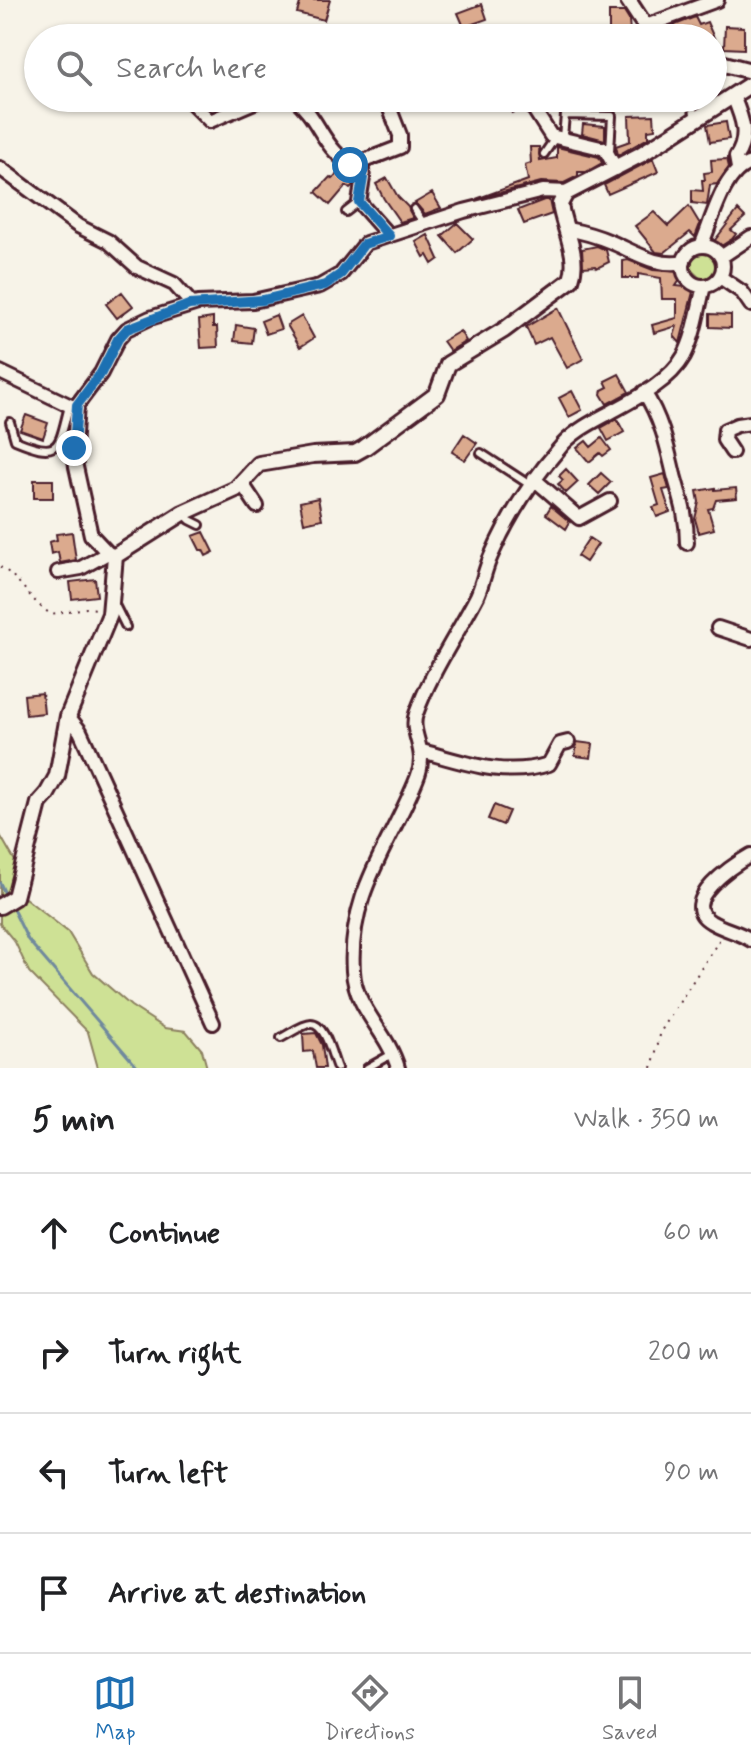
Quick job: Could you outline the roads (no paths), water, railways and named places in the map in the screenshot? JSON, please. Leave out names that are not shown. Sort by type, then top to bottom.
[{"type":"street","points":[[628,0],[644,24]]},
{"type":"street","points":[[666,24],[717,0]]},
{"type":"street","points":[[727,65],[751,71]]},
{"type":"street","points":[[727,100],[751,84]]},
{"type":"street","points":[[733,96],[744,125],[744,144],[736,157],[738,168]]},
{"type":"street","points":[[201,112],[210,121],[231,112]]},
{"type":"street","points":[[308,112],[333,151],[361,170]]},
{"type":"street","points":[[389,236],[359,202],[363,178],[361,162],[400,147],[400,135],[391,112]]},
{"type":"street","points":[[536,112],[547,132],[559,139],[600,147],[613,162]]},
{"type":"street","points":[[58,572],[81,568],[112,554],[183,513],[243,485],[259,464],[313,455],[355,453],[364,448],[428,402],[439,389],[445,366],[504,330],[571,280],[573,266],[560,204],[568,192],[613,162],[707,112]]},
{"type":"street","points":[[701,246],[732,173],[751,163]]},
{"type":"street","points":[[0,168],[78,226],[123,252],[137,267],[174,284],[192,304]]},
{"type":"street","points":[[5,904],[17,894],[39,803],[57,776],[68,716],[112,604],[112,554],[91,535],[74,448],[73,408],[101,373],[124,332],[150,318],[192,304],[263,300],[320,286],[341,274],[364,244],[543,191],[568,192]]},
{"type":"street","points":[[567,229],[600,237],[658,263],[671,265],[684,262]]},
{"type":"street","points":[[721,257],[751,237]]},
{"type":"street","points":[[701,246],[714,249],[721,257],[723,268],[713,284],[695,285],[688,279],[684,262],[690,251],[701,246]]},
{"type":"street","points":[[720,277],[740,290],[751,305]]},
{"type":"street","points":[[398,1068],[355,988],[353,931],[362,897],[418,776],[422,751],[416,734],[415,717],[449,642],[478,594],[491,556],[532,482],[571,436],[644,392],[683,358],[695,327],[704,286]]},
{"type":"street","points":[[0,372],[73,408]]},
{"type":"street","points":[[644,392],[665,437],[687,515],[687,543]]},
{"type":"street","points":[[732,452],[724,440],[725,430],[751,423]]},
{"type":"street","points":[[532,482],[579,518],[610,501]]},
{"type":"street","points":[[243,485],[257,506]]},
{"type":"street","points":[[718,628],[751,639]]},
{"type":"street","points":[[68,716],[80,731],[213,1023]]},
{"type":"street","points":[[422,751],[511,771],[549,764],[560,744],[568,742]]},
{"type":"street","points":[[751,855],[718,877],[703,896],[702,911],[705,918],[751,940]]},
{"type":"lane","points":[[694,112],[695,119]]},
{"type":"lane","points":[[544,154],[559,139],[565,115],[612,116],[613,162]]},
{"type":"lane","points":[[346,212],[359,202]]},
{"type":"lane","points":[[414,209],[424,224]]},
{"type":"lane","points":[[10,422],[15,440],[41,451],[51,449],[59,441],[73,408]]},
{"type":"lane","points":[[481,453],[532,482]]},
{"type":"lane","points":[[183,513],[200,525]]},
{"type":"lane","points":[[112,604],[126,627]]},
{"type":"lane","points":[[281,1038],[315,1024],[321,1029],[337,1068]]},
{"type":"lane","points":[[367,1068],[392,1053]]},
{"type":"waterway","points":[[0,883],[7,898]]},
{"type":"waterway","points":[[11,905],[28,940],[138,1068]]}]
